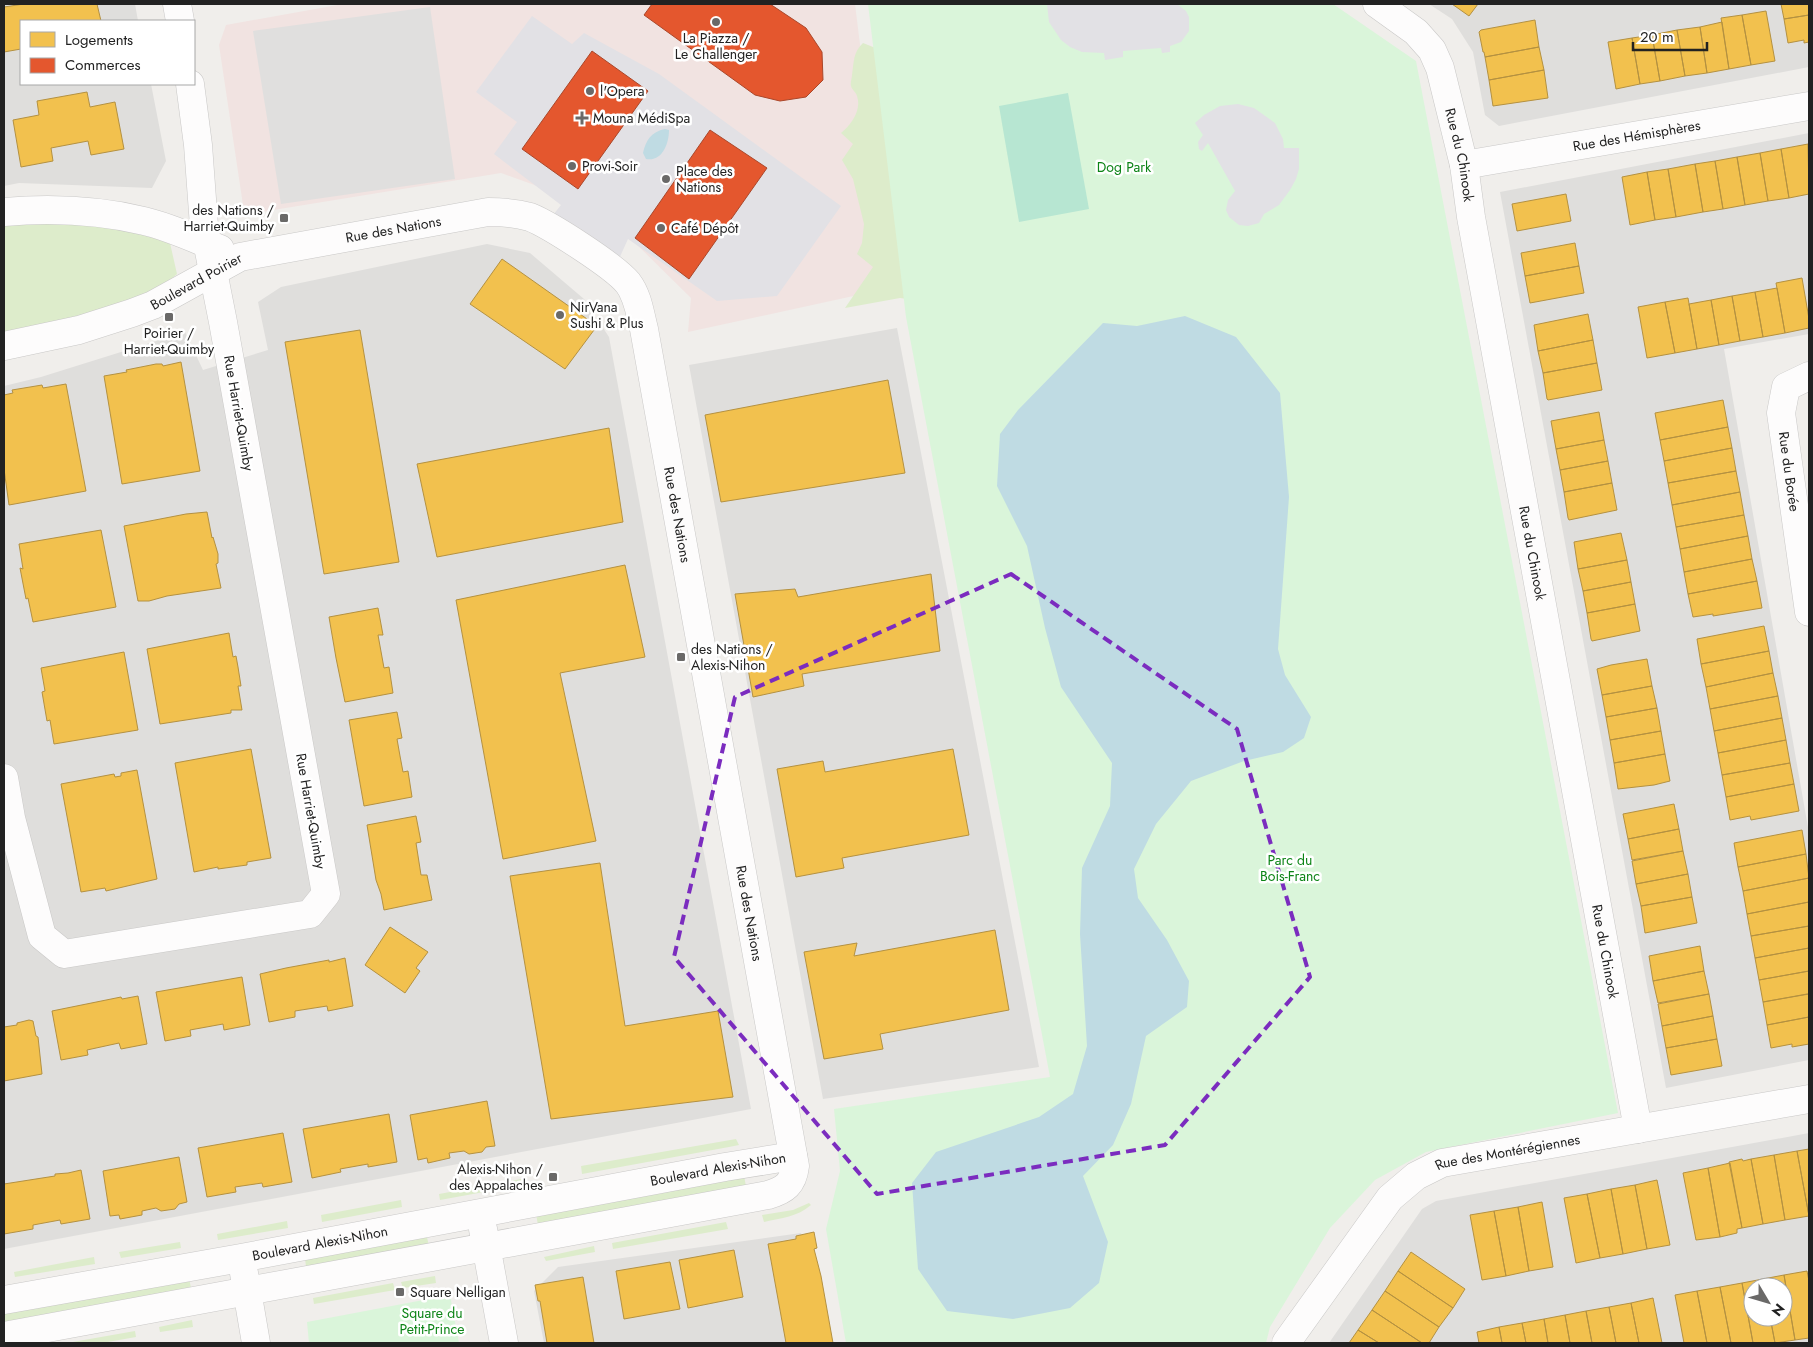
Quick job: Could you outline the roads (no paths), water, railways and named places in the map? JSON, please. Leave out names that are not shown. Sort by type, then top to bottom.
[{"type":"street","points":[[177,4],[180,20]]},
{"type":"street","name":"Rue du Chinook","points":[[1377,4],[1416,32],[1432,50],[1440,68],[1464,165],[1473,227],[1638,1129]]},
{"type":"street","name":"Rue Harriet-Quimby","points":[[4,778],[7,819],[42,936],[64,954],[310,914],[326,894],[223,322],[207,244],[190,85]]},
{"type":"street","name":"Rue des Hémisphères","points":[[1464,165],[1809,106]]},
{"type":"street","name":"Boulevard Poirier","points":[[4,212],[60,210],[119,216],[146,221],[240,256]]},
{"type":"street","name":"Rue des Nations","points":[[240,256],[480,214],[506,212],[526,216],[545,224],[614,270],[628,283],[633,291],[644,330],[793,1156]]},
{"type":"street","name":"Boulevard Poirier","points":[[4,346],[72,332],[153,305],[240,256]]},
{"type":"street","name":"Rue du Borée","points":[[1809,376],[1786,387],[1781,413],[1809,612]]},
{"type":"street","name":"Rue des Montérégiennes","points":[[1286,1343],[1390,1198],[1416,1176],[1442,1164],[1809,1099]]},
{"type":"street","name":"Boulevard Alexis-Nihon","points":[[4,1300],[793,1156],[795,1166],[791,1181],[780,1192],[4,1336]]},
{"type":"street","points":[[480,1213],[504,1343]]},
{"type":"street","points":[[241,1258],[256,1343]]},
{"type":"water","points":[[665,129],[669,130],[669,135],[664,151],[656,158],[646,159],[643,153],[648,140],[656,132]]},
{"type":"water","points":[[1185,316],[1236,337],[1280,393],[1289,497],[1278,649],[1285,675],[1311,717],[1304,738],[1283,752],[1244,761],[1191,781],[1156,824],[1134,869],[1138,898],[1167,940],[1189,981],[1187,1007],[1146,1036],[1131,1104],[1113,1145],[1083,1176],[1108,1242],[1099,1283],[1070,1308],[1013,1319],[947,1311],[918,1269],[912,1183],[936,1152],[1039,1117],[1073,1094],[1087,1046],[1080,934],[1082,868],[1110,806],[1112,763],[1061,687],[1045,628],[1027,546],[997,486],[1000,434],[1018,410],[1103,323],[1137,326]]},
{"type":"place","name":"La Piazza / Le Challenger","points":[[716,22]]},
{"type":"place","name":"l'Opera","points":[[590,91]]},
{"type":"place","name":"Mouna MédiSpa","points":[[582,118]]},
{"type":"place","name":"Provi-Soir","points":[[572,166]]},
{"type":"place","name":"Place des Nations","points":[[666,179]]},
{"type":"place","name":"des Nations / Harriet-Quimby","points":[[284,218]]},
{"type":"place","name":"Café Dépôt","points":[[661,228]]},
{"type":"place","name":"NirVana Sushi & Plus","points":[[560,315]]},
{"type":"place","name":"Poirier / Harriet-Quimby","points":[[169,317]]},
{"type":"place","name":"des Nations / Alexis-Nihon","points":[[681,657]]},
{"type":"place","name":"Alexis-Nihon / des Appalaches","points":[[553,1177]]},
{"type":"place","name":"Square Nelligan","points":[[400,1292]]},
{"type":"park label","name":"Dog Park","points":[[1124,167]]},
{"type":"park label","name":"Parc du Bois-Franc","points":[[1290,868]]},
{"type":"park label","name":"Square du Petit-Prince","points":[[432,1322]]}]
